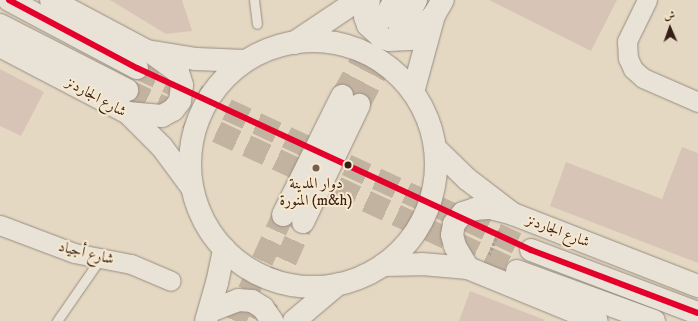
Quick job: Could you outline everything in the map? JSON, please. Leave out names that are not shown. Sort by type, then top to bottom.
[{"type":"street","points":[[9,0],[142,59],[178,72],[182,86],[180,101],[173,110],[162,116],[128,113]]},
{"type":"street","points":[[51,0],[142,59],[196,58],[245,61]]},
{"type":"street","points":[[294,43],[358,0]]},
{"type":"street","points":[[369,0],[365,17],[368,25],[382,38],[389,40],[410,39],[439,8]]},
{"type":"street","points":[[393,15],[416,0]]},
{"type":"street","points":[[647,0],[627,41],[628,58],[633,69],[644,78],[698,102]]},
{"type":"street","points":[[413,92],[439,8]]},
{"type":"street","points":[[0,25],[127,90]]},
{"type":"street","points":[[328,42],[361,51],[389,68],[413,92],[427,119],[435,148],[435,175],[427,207],[419,226],[403,247],[383,265],[361,277],[338,284],[317,287],[276,281],[251,270],[224,249],[203,219],[191,186],[190,150],[199,115],[218,85],[245,61],[269,49],[294,43],[328,42]]},
{"type":"street","name":"شارع الجاردنز","points":[[0,46],[128,113],[162,148],[191,186]]},
{"type":"street","points":[[293,218],[350,100]]},
{"type":"street","name":"شارع الجاردنز","points":[[435,148],[467,179],[509,213],[698,286]]},
{"type":"street","points":[[475,271],[455,246],[452,235],[454,224],[463,213],[475,209],[509,213]]},
{"type":"street","name":"شارع أجياد","points":[[0,225],[74,253],[131,264],[171,282]]},
{"type":"street","points":[[208,316],[224,249]]},
{"type":"street","points":[[531,250],[698,313]]},
{"type":"street","points":[[383,265],[422,264],[475,271],[598,321]]},
{"type":"street","points":[[517,271],[654,321]]},
{"type":"street","points":[[294,321],[338,284]]},
{"type":"street","points":[[208,316],[238,300],[252,301],[263,308],[272,321]]},
{"type":"lane","points":[[254,0],[257,24]]},
{"type":"lane","points":[[57,321],[100,259]]},
{"type":"path","points":[[475,271],[509,213]]},
{"type":"building","points":[[110,0],[182,0],[192,31],[166,34]]},
{"type":"building","points":[[489,0],[617,0],[591,51]]},
{"type":"building","points":[[0,69],[44,92],[21,136],[0,126]]},
{"type":"building","points":[[682,147],[698,153],[698,263],[550,206],[566,162],[662,199]]},
{"type":"building","points":[[470,291],[545,320],[459,321]]},
{"type":"tunnel","points":[[342,96],[385,17]]},
{"type":"tunnel","points":[[359,105],[400,28]]},
{"type":"tunnel","points":[[137,68],[531,250]]},
{"type":"tunnel","points":[[127,90],[517,271]]},
{"type":"tunnel","points":[[235,321],[283,215]]},
{"type":"tunnel","points":[[259,321],[303,222]]},
{"type":"transit line","points":[[9,0],[137,68],[531,250],[698,313]]},
{"type":"place","name":"دوار المدينة المنورة (m&h)","points":[[316,168]]}]
